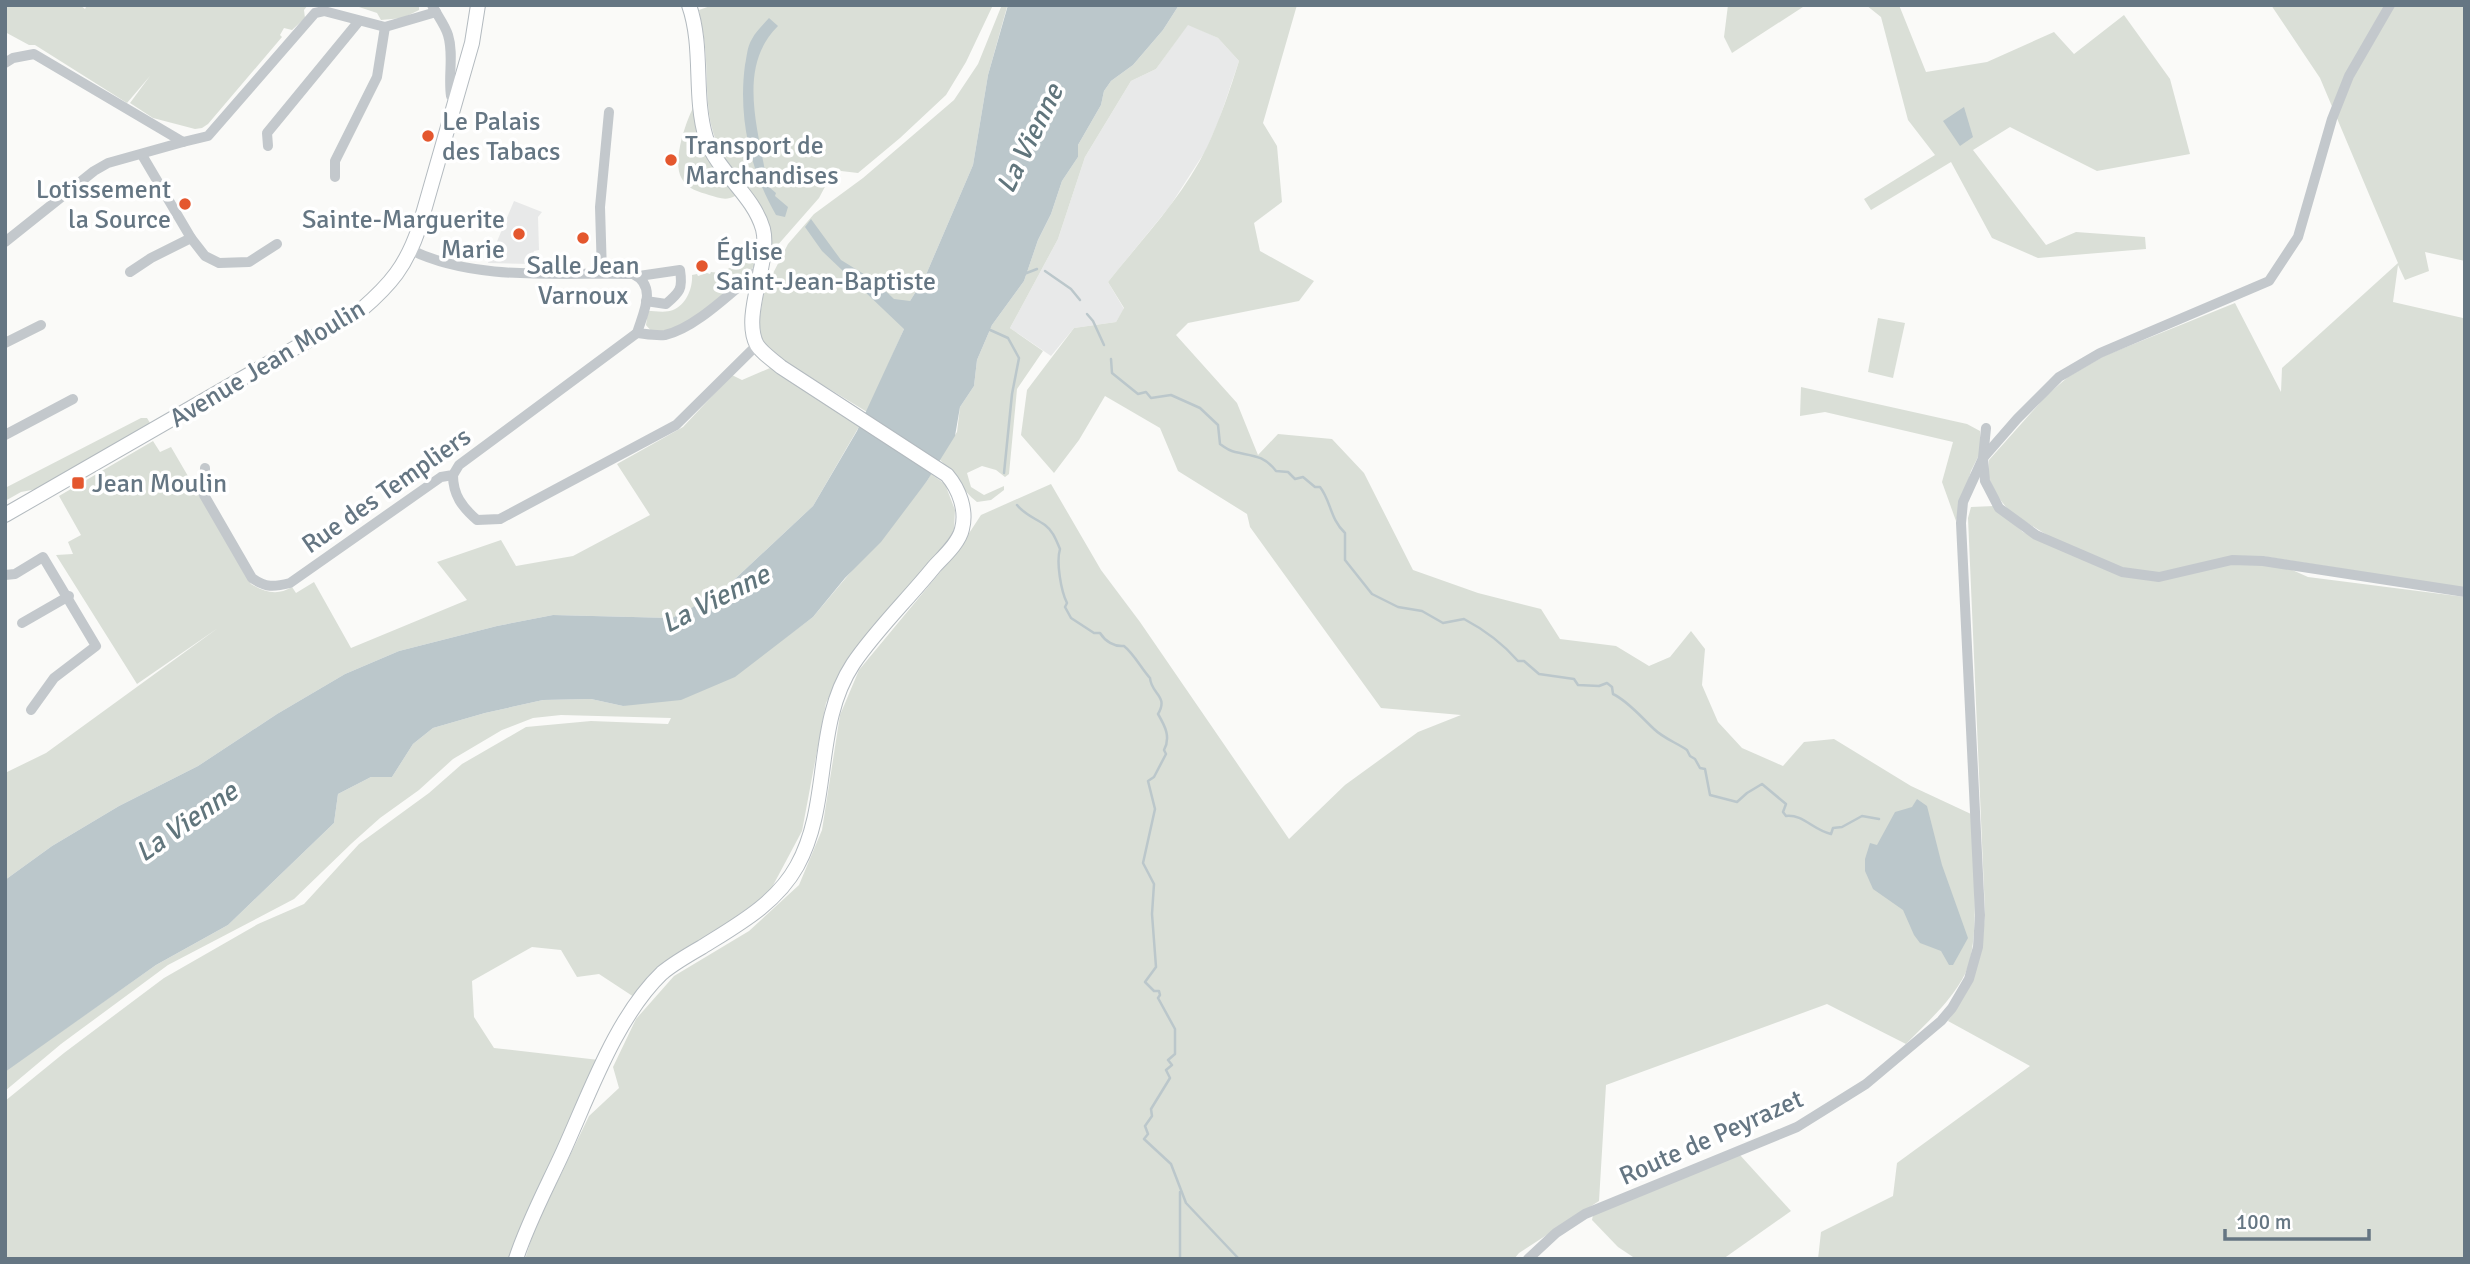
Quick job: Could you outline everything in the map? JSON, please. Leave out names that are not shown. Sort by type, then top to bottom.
[{"type":"main road","name":"Avenue Jean Moulin","points":[[5,515],[361,310],[394,279],[411,250],[472,43],[478,5]]},
{"type":"main road","points":[[516,1259],[586,1101],[634,1006],[665,971],[765,904],[796,867],[814,825],[832,710],[841,683],[855,661],[941,560],[963,528],[963,510],[954,483],[939,470],[781,367],[757,345],[753,329],[765,245],[762,228],[756,213],[715,157],[707,141],[702,123],[696,31],[690,5]]},
{"type":"street","points":[[1983,458],[2059,377],[2100,353],[2269,281],[2298,237],[2332,119],[2349,76],[2390,5]]},
{"type":"street","points":[[5,242],[94,171],[108,163],[208,136],[315,13],[324,11],[385,27],[434,9],[448,34],[451,50],[451,96],[456,99]]},
{"type":"street","points":[[268,146],[267,133],[359,21]]},
{"type":"street","points":[[335,177],[335,161],[377,77],[385,27]]},
{"type":"street","points":[[5,63],[13,58],[34,54],[183,142]]},
{"type":"street","points":[[602,273],[600,207],[609,112]]},
{"type":"street","points":[[142,155],[191,238],[205,256],[219,263],[249,262],[277,244]]},
{"type":"street","points":[[130,272],[191,238]]},
{"type":"street","points":[[411,250],[431,260],[472,269],[506,272],[639,276],[680,270],[682,281],[679,293],[666,304],[646,301]]},
{"type":"street","points":[[639,276],[646,284],[649,294],[637,333],[656,335],[675,332],[724,300],[760,269]]},
{"type":"street","points":[[5,343],[41,324]]},
{"type":"street","name":"Rue des Templiers","points":[[205,468],[204,495],[252,578],[262,585],[273,587],[290,583],[441,477],[453,475],[459,465],[637,333]]},
{"type":"street","points":[[453,475],[455,494],[464,509],[477,520],[500,519],[676,425],[757,345]]},
{"type":"street","points":[[5,435],[73,399]]},
{"type":"street","points":[[1986,428],[1983,458],[1986,481],[1999,508],[2036,536],[2122,572],[2159,577],[2232,560],[2263,561],[2465,592]]},
{"type":"street","name":"Route de Peyrazet","points":[[1528,1259],[1556,1233],[1585,1214],[1797,1127],[1866,1084],[1941,1021],[1969,979],[1978,947],[1980,915],[1961,523],[1963,502],[1983,458]]},
{"type":"street","points":[[5,575],[15,574],[43,557],[69,596],[96,646],[54,678],[31,710]]},
{"type":"street","points":[[22,623],[69,596]]},
{"type":"shaded area","points":[[5,5],[80,5],[85,9],[87,5],[308,5],[304,10],[305,18],[292,30],[284,28],[280,35],[282,37],[208,124],[195,129],[153,118],[130,103],[150,76],[127,103],[35,45],[29,45],[5,32]]},
{"type":"shaded area","points":[[353,5],[419,5],[419,10],[403,18],[381,20],[377,13]]},
{"type":"shaded area","points":[[713,5],[993,5],[966,62],[946,95],[858,173],[841,171],[828,181],[819,198],[776,247],[772,246],[761,215],[719,147],[710,122],[705,42],[699,10]]},
{"type":"shaded area","points":[[1179,5],[1297,5],[1263,123],[1277,146],[1282,202],[1254,223],[1260,251],[1314,281],[1299,301],[1188,323],[1176,335],[1237,403],[1258,455],[1278,434],[1332,439],[1364,473],[1413,570],[1478,593],[1541,609],[1560,639],[1616,646],[1649,666],[1670,657],[1691,631],[1705,649],[1702,685],[1718,722],[1742,748],[1783,766],[1804,742],[1834,739],[1911,786],[1971,814],[1975,919],[1970,959],[1965,974],[1945,1003],[1906,1044],[1827,1004],[1606,1085],[1599,1201],[1519,1253],[1514,1259],[525,1259],[535,1228],[589,1116],[619,1088],[613,1067],[636,1019],[674,976],[749,931],[799,885],[822,830],[840,715],[859,670],[956,553],[981,515],[1051,484],[1101,570],[1140,622],[1289,839],[1345,785],[1418,732],[1461,715],[1381,708],[1250,527],[1247,514],[1178,471],[1160,428],[1105,396],[1079,440],[1054,473],[1021,435],[1027,390],[1074,328],[1116,322],[1124,308],[1108,282],[1174,200],[1207,147],[1239,61],[1218,38],[1188,25],[1156,69],[1131,81],[1085,157],[1058,239],[1010,328],[1043,351],[1017,389],[1009,474],[1005,477],[996,470],[982,466],[967,473],[971,487],[984,495],[1004,486],[1004,490],[991,500],[977,502],[939,459],[957,432],[960,407],[974,386],[977,360],[992,325],[1024,281],[1062,181],[1078,157],[1078,145],[1101,105],[1104,91],[1111,81],[1133,65],[1163,30]]},
{"type":"shaded area","points":[[1728,5],[1806,5],[1732,53],[1724,37]]},
{"type":"shaded area","points":[[1866,5],[1899,5],[1926,72],[1987,62],[2054,32],[2074,54],[2124,15],[2170,79],[2190,154],[2097,171],[2010,127],[1973,150],[2046,245],[2076,232],[2145,237],[2146,249],[2038,258],[1992,238],[1951,162],[1871,210],[1864,199],[1935,155],[1908,120],[1881,17]]},
{"type":"shaded area","points":[[2271,5],[2465,5],[2465,261],[2425,252],[2429,271],[2405,280],[2398,265],[2393,302],[2463,318],[2465,311],[2465,588],[2261,556],[2308,577],[2465,597],[2465,1259],[1818,1259],[1821,1232],[1893,1196],[1897,1163],[2030,1066],[1948,1021],[1976,970],[1985,912],[1968,518],[1971,507],[1994,506],[2023,532],[2048,544],[2047,535],[2010,512],[1998,497],[1988,476],[1989,460],[2047,395],[2068,377],[2104,356],[2235,303],[2281,392],[2282,368],[2398,263],[2320,78]]},
{"type":"shaded area","points":[[1001,7],[1007,7],[988,75],[973,165],[925,277],[910,301],[904,329],[867,412],[777,357],[762,340],[759,322],[764,291],[788,244],[814,214],[863,178],[954,100],[978,64]]},
{"type":"shaded area","points":[[1188,24],[1218,38],[1239,61],[1219,120],[1206,150],[1170,206],[1108,282],[1124,309],[1116,322],[1074,328],[1051,356],[1010,328],[1058,239],[1085,157],[1131,81],[1156,69]]},
{"type":"shaded area","points":[[696,102],[735,192],[732,198],[719,198],[694,190],[684,182],[679,171],[679,151],[688,118]]},
{"type":"shaded area","name":"Sainte-Marguerite Marie","points":[[514,201],[542,212],[538,217],[539,250],[534,251],[530,264],[488,263]]},
{"type":"shaded area","points":[[758,250],[755,264],[747,275],[711,307],[670,330],[659,333],[646,325],[648,311],[670,311],[682,304],[690,290],[692,275],[720,273]]},
{"type":"shaded area","points":[[1878,318],[1905,323],[1893,378],[1868,372]]},
{"type":"shaded area","points":[[770,368],[860,425],[813,506],[720,593],[672,618],[553,615],[399,651],[345,674],[277,714],[198,766],[119,806],[52,846],[5,880],[5,773],[46,753],[218,628],[137,684],[56,555],[73,554],[68,542],[81,535],[59,496],[153,441],[160,452],[171,447],[251,584],[271,592],[292,587],[296,593],[314,582],[351,648],[467,600],[437,562],[501,540],[516,566],[573,556],[650,515],[617,464],[683,427],[732,375],[742,380]]},
{"type":"shaded area","points":[[1801,387],[1967,424],[1980,431],[1980,453],[1971,471],[1956,521],[1942,482],[1953,442],[1825,412],[1800,416]]},
{"type":"shaded area","points":[[141,418],[147,418],[150,423],[37,489],[21,492],[5,501],[5,488]]},
{"type":"shaded area","points":[[931,474],[945,484],[955,510],[954,530],[944,550],[847,659],[826,703],[802,831],[769,893],[713,933],[634,997],[599,974],[577,977],[561,950],[532,947],[472,981],[474,1017],[494,1048],[599,1060],[519,1230],[512,1259],[5,1259],[5,1101],[64,1053],[164,978],[258,924],[304,904],[359,844],[429,793],[462,764],[526,727],[591,721],[668,724],[671,718],[561,715],[533,718],[502,730],[453,759],[419,790],[380,818],[294,899],[168,965],[61,1044],[5,1091],[5,1071],[156,965],[228,925],[334,823],[338,794],[371,777],[392,777],[413,744],[433,728],[543,700],[591,699],[623,706],[778,643],[813,617]]},
{"type":"shaded area","points":[[1739,1154],[1791,1211],[1723,1259],[1636,1259],[1618,1247],[1592,1220],[1593,1215]]},
{"type":"water","name":"La Vienne","points":[[1008,5],[1179,5],[1163,30],[1133,65],[1111,81],[1104,91],[1101,105],[1078,145],[1078,157],[1062,181],[1024,281],[992,325],[977,360],[974,386],[960,407],[955,436],[927,481],[881,542],[845,578],[813,617],[735,677],[681,700],[623,706],[591,699],[543,700],[433,728],[413,744],[392,777],[371,777],[338,794],[334,823],[228,925],[156,965],[5,1072],[5,880],[52,846],[119,806],[198,766],[277,714],[345,674],[399,651],[553,615],[672,618],[720,593],[813,506],[857,431],[904,329],[822,251],[805,227],[811,219],[841,260],[875,281],[894,299],[910,301],[925,277],[973,165],[988,75]]},
{"type":"water","points":[[769,18],[778,26],[765,42],[758,60],[754,78],[755,118],[766,177],[771,183],[769,187],[788,207],[785,217],[776,215],[759,180],[748,143],[743,104],[748,48]]},
{"type":"water","points":[[1964,107],[1973,137],[1960,146],[1943,121]]},
{"type":"water","points":[[1917,799],[1927,806],[1942,865],[1968,938],[1953,965],[1949,965],[1941,951],[1920,943],[1903,910],[1873,889],[1865,871],[1865,859],[1870,843],[1877,845],[1895,812],[1912,807]]},
{"type":"waterway","points":[[1024,274],[1037,269]]},
{"type":"waterway","points":[[1045,271],[1071,289],[1080,300]]},
{"type":"waterway","points":[[1087,314],[1104,345]]},
{"type":"waterway","points":[[988,329],[1008,338],[1019,358],[1012,394],[1004,473]]},
{"type":"waterway","points":[[1111,359],[1112,373],[1138,394],[1146,392],[1151,398],[1171,395],[1200,408],[1218,425],[1220,444],[1225,448],[1262,459],[1276,471],[1288,472],[1295,479],[1303,477],[1315,487],[1320,487],[1336,522],[1345,533],[1345,560],[1372,594],[1398,607],[1422,611],[1443,623],[1464,619],[1486,632],[1518,661],[1524,661],[1539,674],[1574,679],[1578,685],[1599,686],[1607,683],[1612,687],[1613,694],[1658,732],[1687,750],[1700,768],[1705,769],[1710,795],[1737,802],[1762,784],[1786,804],[1783,812],[1786,816],[1798,817],[1831,834],[1833,828],[1842,827],[1862,816],[1879,819]]},
{"type":"waterway","points":[[1017,505],[1048,527],[1056,539],[1060,549],[1059,569],[1067,603],[1065,607],[1071,618],[1094,633],[1100,633],[1110,643],[1128,649],[1150,678],[1161,699],[1158,714],[1166,732],[1166,754],[1154,777],[1148,781],[1155,809],[1143,863],[1154,884],[1152,914],[1156,967],[1145,982],[1154,991],[1159,991],[1158,998],[1175,1029],[1175,1054],[1168,1060],[1172,1065],[1166,1070],[1170,1078],[1151,1109],[1152,1116],[1145,1126],[1148,1134],[1144,1139],[1171,1164],[1186,1203],[1239,1259]]},
{"type":"waterway","points":[[1180,1192],[1180,1259]]},
{"type":"place","name":"Le Palais des Tabacs","points":[[428,136]]},
{"type":"place","name":"Transport de Marchandises","points":[[671,160]]},
{"type":"place","name":"Lotissement la Source","points":[[185,204]]},
{"type":"place","name":"Sainte-Marguerite Marie","points":[[519,234]]},
{"type":"place","name":"Salle Jean Varnoux","points":[[583,238]]},
{"type":"place","name":"Église Saint-Jean-Baptiste","points":[[702,266]]},
{"type":"place","name":"Jean Moulin","points":[[78,483]]}]
